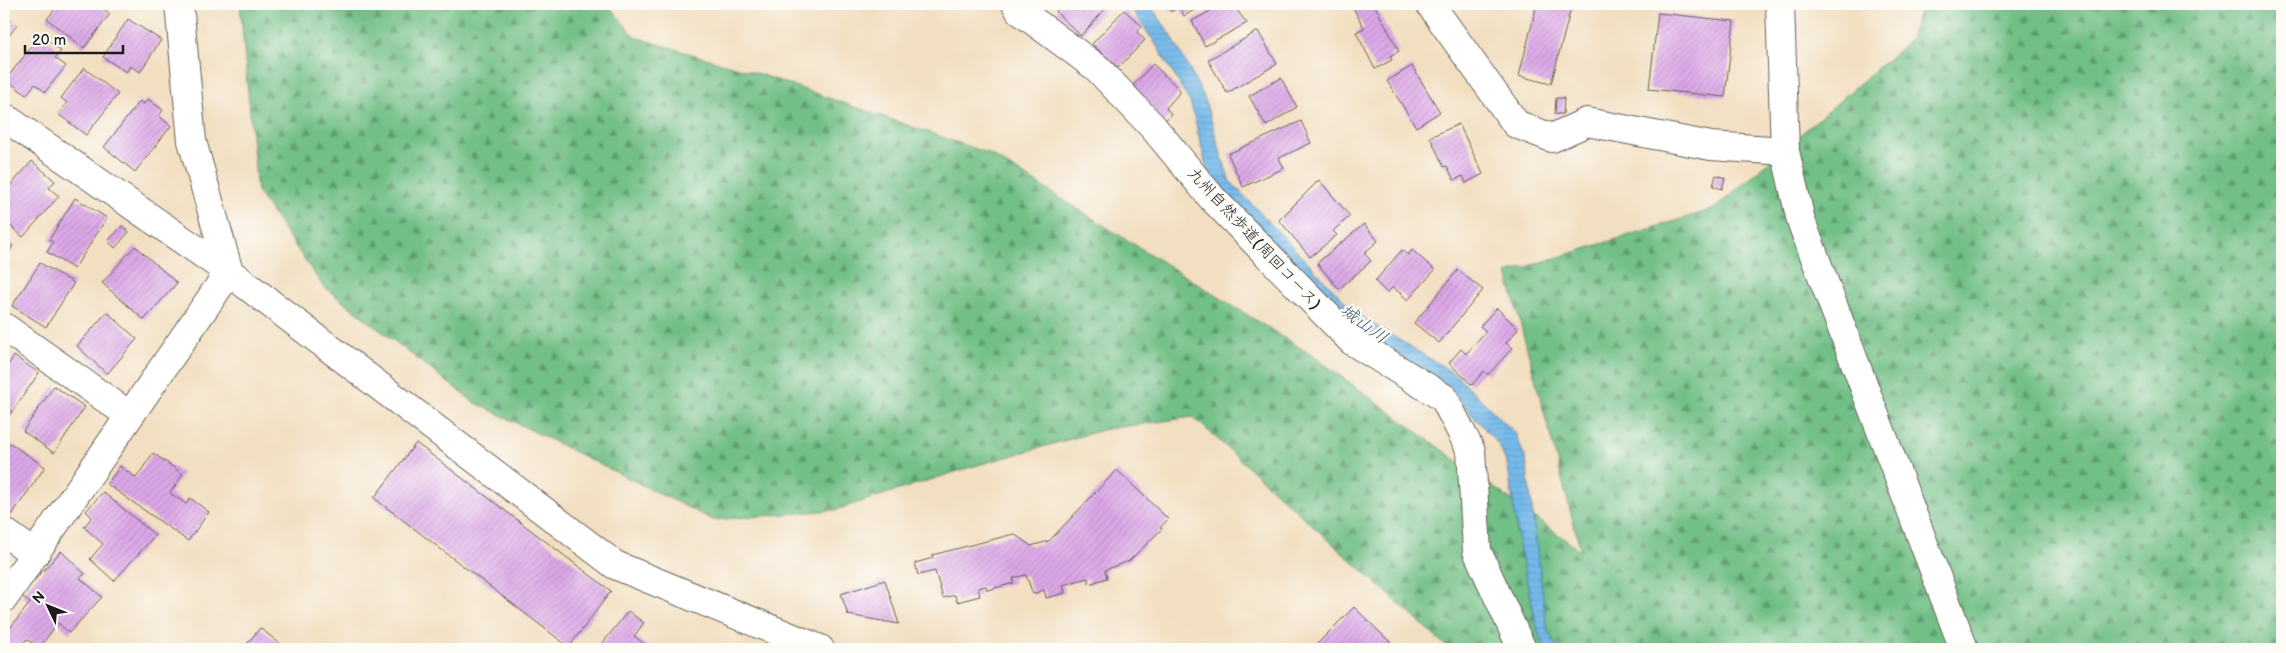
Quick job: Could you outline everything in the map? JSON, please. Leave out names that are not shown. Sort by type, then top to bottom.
[{"type":"street","points":[[155,4],[179,12],[192,141],[229,272]]},
{"type":"street","name":"九州自然歩道(周回コース)","points":[[1016,4],[1020,11],[1097,68],[1154,127],[1212,198],[1352,341],[1444,398],[1471,451],[1477,551],[1522,649]]},
{"type":"street","points":[[1430,4],[1516,124],[1552,138],[1587,122],[1711,146],[1785,151]]},
{"type":"street","points":[[1780,4],[1785,151],[1801,221],[1964,649]]},
{"type":"street","points":[[4,117],[229,272],[615,565],[820,649]]},
{"type":"street","points":[[4,598],[229,272]]},
{"type":"street","points":[[4,327],[129,415]]},
{"type":"street","points":[[4,532],[35,554]]},
{"type":"green space","points":[[240,4],[607,4],[635,37],[762,75],[988,153],[1313,356],[1581,551],[1507,273],[1714,209],[1909,41],[1922,4],[2282,4],[2282,649],[1449,649],[1193,417],[1106,429],[971,467],[835,510],[713,520],[472,401],[323,286],[257,191]]},
{"type":"water","name":"城山川","points":[[1128,4],[1149,4],[1171,35],[1204,97],[1229,180],[1358,315],[1455,374],[1515,433],[1526,460],[1547,628],[1557,649],[1546,649],[1538,632],[1519,545],[1508,467],[1499,445],[1452,392],[1350,330],[1212,190],[1191,104],[1157,46]]},
{"type":"building","points":[[59,4],[97,4],[110,14],[84,48],[47,19]]},
{"type":"building","points":[[1058,4],[1104,4],[1107,7],[1081,36],[1056,12],[1060,7]]},
{"type":"building","points":[[1166,4],[1204,4],[1184,16],[1179,7],[1171,12]]},
{"type":"building","points":[[1223,4],[1232,4],[1247,23],[1205,46],[1192,21]]},
{"type":"building","points":[[1351,4],[1374,4],[1399,51],[1390,56],[1392,60],[1375,69],[1356,32],[1364,28]]},
{"type":"building","points":[[1537,4],[1572,4],[1551,84],[1519,76]]},
{"type":"building","points":[[1124,10],[1142,26],[1137,32],[1145,40],[1118,68],[1092,44]]},
{"type":"building","points":[[1658,13],[1734,21],[1725,97],[1649,89]]},
{"type":"building","points":[[4,15],[17,25],[4,42]]},
{"type":"building","points":[[128,19],[161,40],[140,72],[130,66],[126,72],[103,57]]},
{"type":"building","points":[[1258,31],[1277,64],[1227,93],[1208,60]]},
{"type":"building","points":[[41,35],[61,51],[55,58],[66,66],[45,92],[35,84],[26,95],[6,79]]},
{"type":"building","points":[[1153,64],[1181,91],[1166,108],[1171,114],[1163,123],[1140,97],[1143,95],[1133,85]]},
{"type":"building","points":[[1412,66],[1440,112],[1416,127],[1387,81]]},
{"type":"building","points":[[84,68],[118,94],[86,135],[58,114],[67,103],[61,98]]},
{"type":"building","points":[[1281,78],[1297,107],[1266,126],[1249,96]]},
{"type":"building","points":[[1556,98],[1564,98],[1563,114],[1555,114]]},
{"type":"building","points":[[148,99],[163,110],[159,116],[171,126],[135,172],[104,147],[140,101],[144,104]]},
{"type":"building","points":[[1301,121],[1311,143],[1279,158],[1284,168],[1243,187],[1228,154]]},
{"type":"building","points":[[1459,124],[1483,174],[1466,183],[1463,176],[1454,180],[1447,166],[1444,167],[1430,137]]},
{"type":"building","points":[[32,161],[55,181],[49,188],[59,196],[23,237],[4,220],[4,193]]},
{"type":"building","points":[[1716,175],[1725,178],[1722,189],[1713,186]]},
{"type":"building","points":[[1319,180],[1350,216],[1333,231],[1337,235],[1310,257],[1279,220]]},
{"type":"building","points":[[75,198],[107,218],[74,269],[47,252],[53,242],[49,240]]},
{"type":"building","points":[[1364,224],[1378,241],[1364,253],[1371,261],[1339,289],[1317,263]]},
{"type":"building","points":[[122,226],[129,232],[115,248],[108,241]]},
{"type":"building","points":[[4,240],[13,246],[4,261]]},
{"type":"building","points":[[135,246],[177,283],[144,320],[102,283]]},
{"type":"building","points":[[1402,250],[1408,255],[1412,250],[1435,270],[1408,300],[1393,287],[1387,293],[1375,281]]},
{"type":"building","points":[[40,263],[74,283],[46,327],[12,306]]},
{"type":"building","points":[[1458,270],[1483,290],[1439,343],[1414,323]]},
{"type":"building","points":[[1497,308],[1518,329],[1506,343],[1512,348],[1488,375],[1484,371],[1472,385],[1449,363],[1461,349],[1466,354],[1486,331],[1480,326]]},
{"type":"building","points":[[107,312],[137,339],[107,374],[77,346]]},
{"type":"building","points":[[14,356],[39,373],[4,423],[4,371]]},
{"type":"building","points":[[54,386],[85,407],[54,453],[23,431]]},
{"type":"building","points":[[10,443],[45,467],[11,516],[4,510],[4,452]]},
{"type":"building","points":[[416,443],[611,591],[569,647],[374,498]]},
{"type":"building","points":[[153,453],[183,474],[170,493],[186,504],[190,498],[209,512],[188,541],[107,484],[120,466],[136,478]]},
{"type":"building","points":[[1117,470],[1168,519],[1160,528],[1162,529],[1129,561],[1105,570],[1107,578],[1089,584],[1088,578],[1063,585],[1065,593],[1046,598],[1044,590],[1033,594],[1026,575],[1013,578],[1014,583],[987,590],[986,586],[978,588],[980,596],[957,602],[955,595],[943,598],[935,571],[918,575],[915,563],[933,558],[932,555],[1014,534],[1031,546],[1049,541]]},
{"type":"building","points":[[103,492],[155,535],[114,581],[90,559],[103,544],[84,527],[92,517],[86,511]]},
{"type":"building","points":[[61,551],[85,574],[80,578],[102,597],[69,633],[58,623],[39,648],[27,639],[18,649],[4,649],[6,645],[4,643],[4,627],[6,625],[10,628],[30,603],[21,595]]},
{"type":"building","points":[[885,580],[899,624],[848,615],[841,594]]},
{"type":"building","points":[[1354,607],[1397,649],[1320,649],[1316,645]]},
{"type":"building","points":[[628,611],[644,623],[634,636],[651,649],[598,649]]},
{"type":"building","points":[[260,628],[287,649],[243,649]]}]
